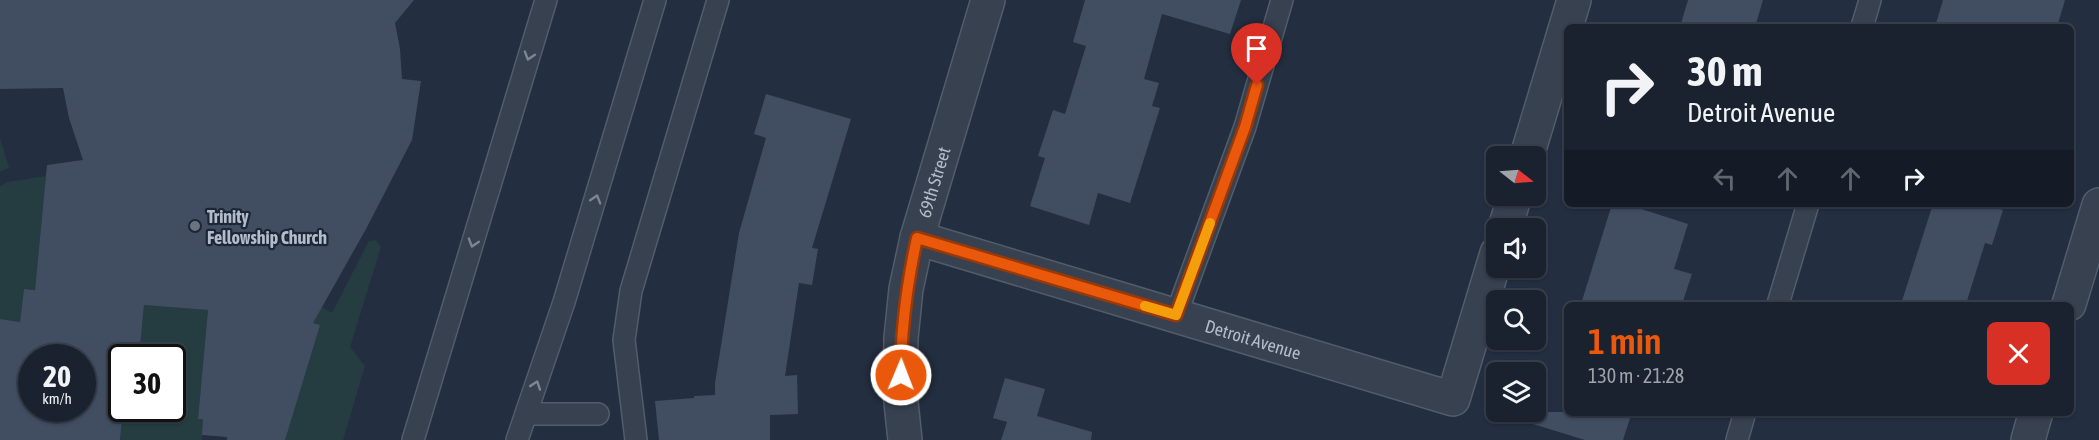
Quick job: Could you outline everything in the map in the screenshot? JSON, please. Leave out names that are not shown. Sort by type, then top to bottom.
[{"type":"street","name":"69th Street","points":[[904,440],[900,393],[901,338],[906,289],[917,238],[988,0]]},
{"type":"street","points":[[1567,24],[1574,0]]},
{"type":"street","points":[[1530,146],[1564,33]]},
{"type":"street","points":[[2070,302],[2099,205]]},
{"type":"street","name":"Detroit Avenue","points":[[917,238],[1453,399],[1489,278]]},
{"type":"street","points":[[2028,440],[2035,416]]},
{"type":"lane","points":[[413,440],[546,0]]},
{"type":"lane","points":[[517,440],[564,302],[656,0]]},
{"type":"lane","points":[[636,440],[624,340],[631,291],[718,0]]},
{"type":"lane","points":[[1176,315],[1245,127],[1282,0]]},
{"type":"lane","points":[[1863,24],[1870,0]]},
{"type":"lane","points":[[1779,302],[1807,207]]},
{"type":"lane","points":[[526,414],[598,414]]},
{"type":"lane","points":[[1737,440],[1744,416]]},
{"type":"green space","points":[[0,137],[9,168],[0,172]]},
{"type":"green space","points":[[46,176],[35,290],[24,289],[20,322],[0,319],[0,186],[8,182]]},
{"type":"green space","points":[[376,240],[381,247],[350,347],[365,366],[343,440],[285,440],[310,322],[322,307],[332,313],[369,241]]},
{"type":"green space","points":[[144,305],[208,310],[198,419],[203,419],[202,440],[120,440],[122,422],[186,422],[186,344],[140,344]]},
{"type":"building","name":"Trinity Fellowship Church","points":[[0,0],[414,0],[395,23],[402,79],[421,81],[412,140],[366,229],[313,323],[320,325],[285,440],[227,440],[227,437],[202,435],[203,419],[198,419],[208,310],[144,305],[140,344],[108,344],[108,422],[122,422],[120,440],[0,440],[0,319],[20,322],[24,289],[35,290],[47,165],[83,160],[69,118],[63,88],[0,89]]},
{"type":"building","points":[[1085,0],[1241,0],[1230,34],[1162,14],[1144,79],[1159,83],[1152,106],[1160,108],[1130,203],[1098,193],[1089,225],[1030,206],[1045,158],[1038,156],[1053,110],[1065,114],[1086,46],[1073,42]]},
{"type":"building","points":[[1688,0],[1763,0],[1756,24],[1681,24]]},
{"type":"building","points":[[1943,0],[2065,0],[2058,24],[1936,24]]},
{"type":"building","points":[[766,94],[851,119],[812,248],[818,249],[812,285],[799,283],[785,376],[797,375],[798,414],[770,415],[770,440],[659,440],[655,401],[715,395],[739,233],[766,138],[754,134]]},
{"type":"building","points":[[1611,207],[1635,207],[1688,224],[1674,269],[1692,274],[1683,302],[1582,302]]},
{"type":"building","points":[[1932,207],[1993,207],[2003,210],[1992,245],[1985,243],[1967,302],[1902,302]]},
{"type":"building","points":[[1005,378],[1045,389],[1037,416],[1092,432],[1091,440],[1001,440],[1007,422],[993,418]]},
{"type":"building","points":[[1546,412],[1564,412],[1564,416],[1631,416],[1623,440],[1585,440],[1527,422],[1546,422]]},
{"type":"slow traffic","points":[[1145,306],[1176,315],[1210,223]]},
{"type":"place","name":"Trinity Fellowship Church","points":[[195,226]]},
{"type":"route","points":[[901,375],[901,338],[906,289],[917,238],[1176,315],[1245,127],[1257,85]]}]
